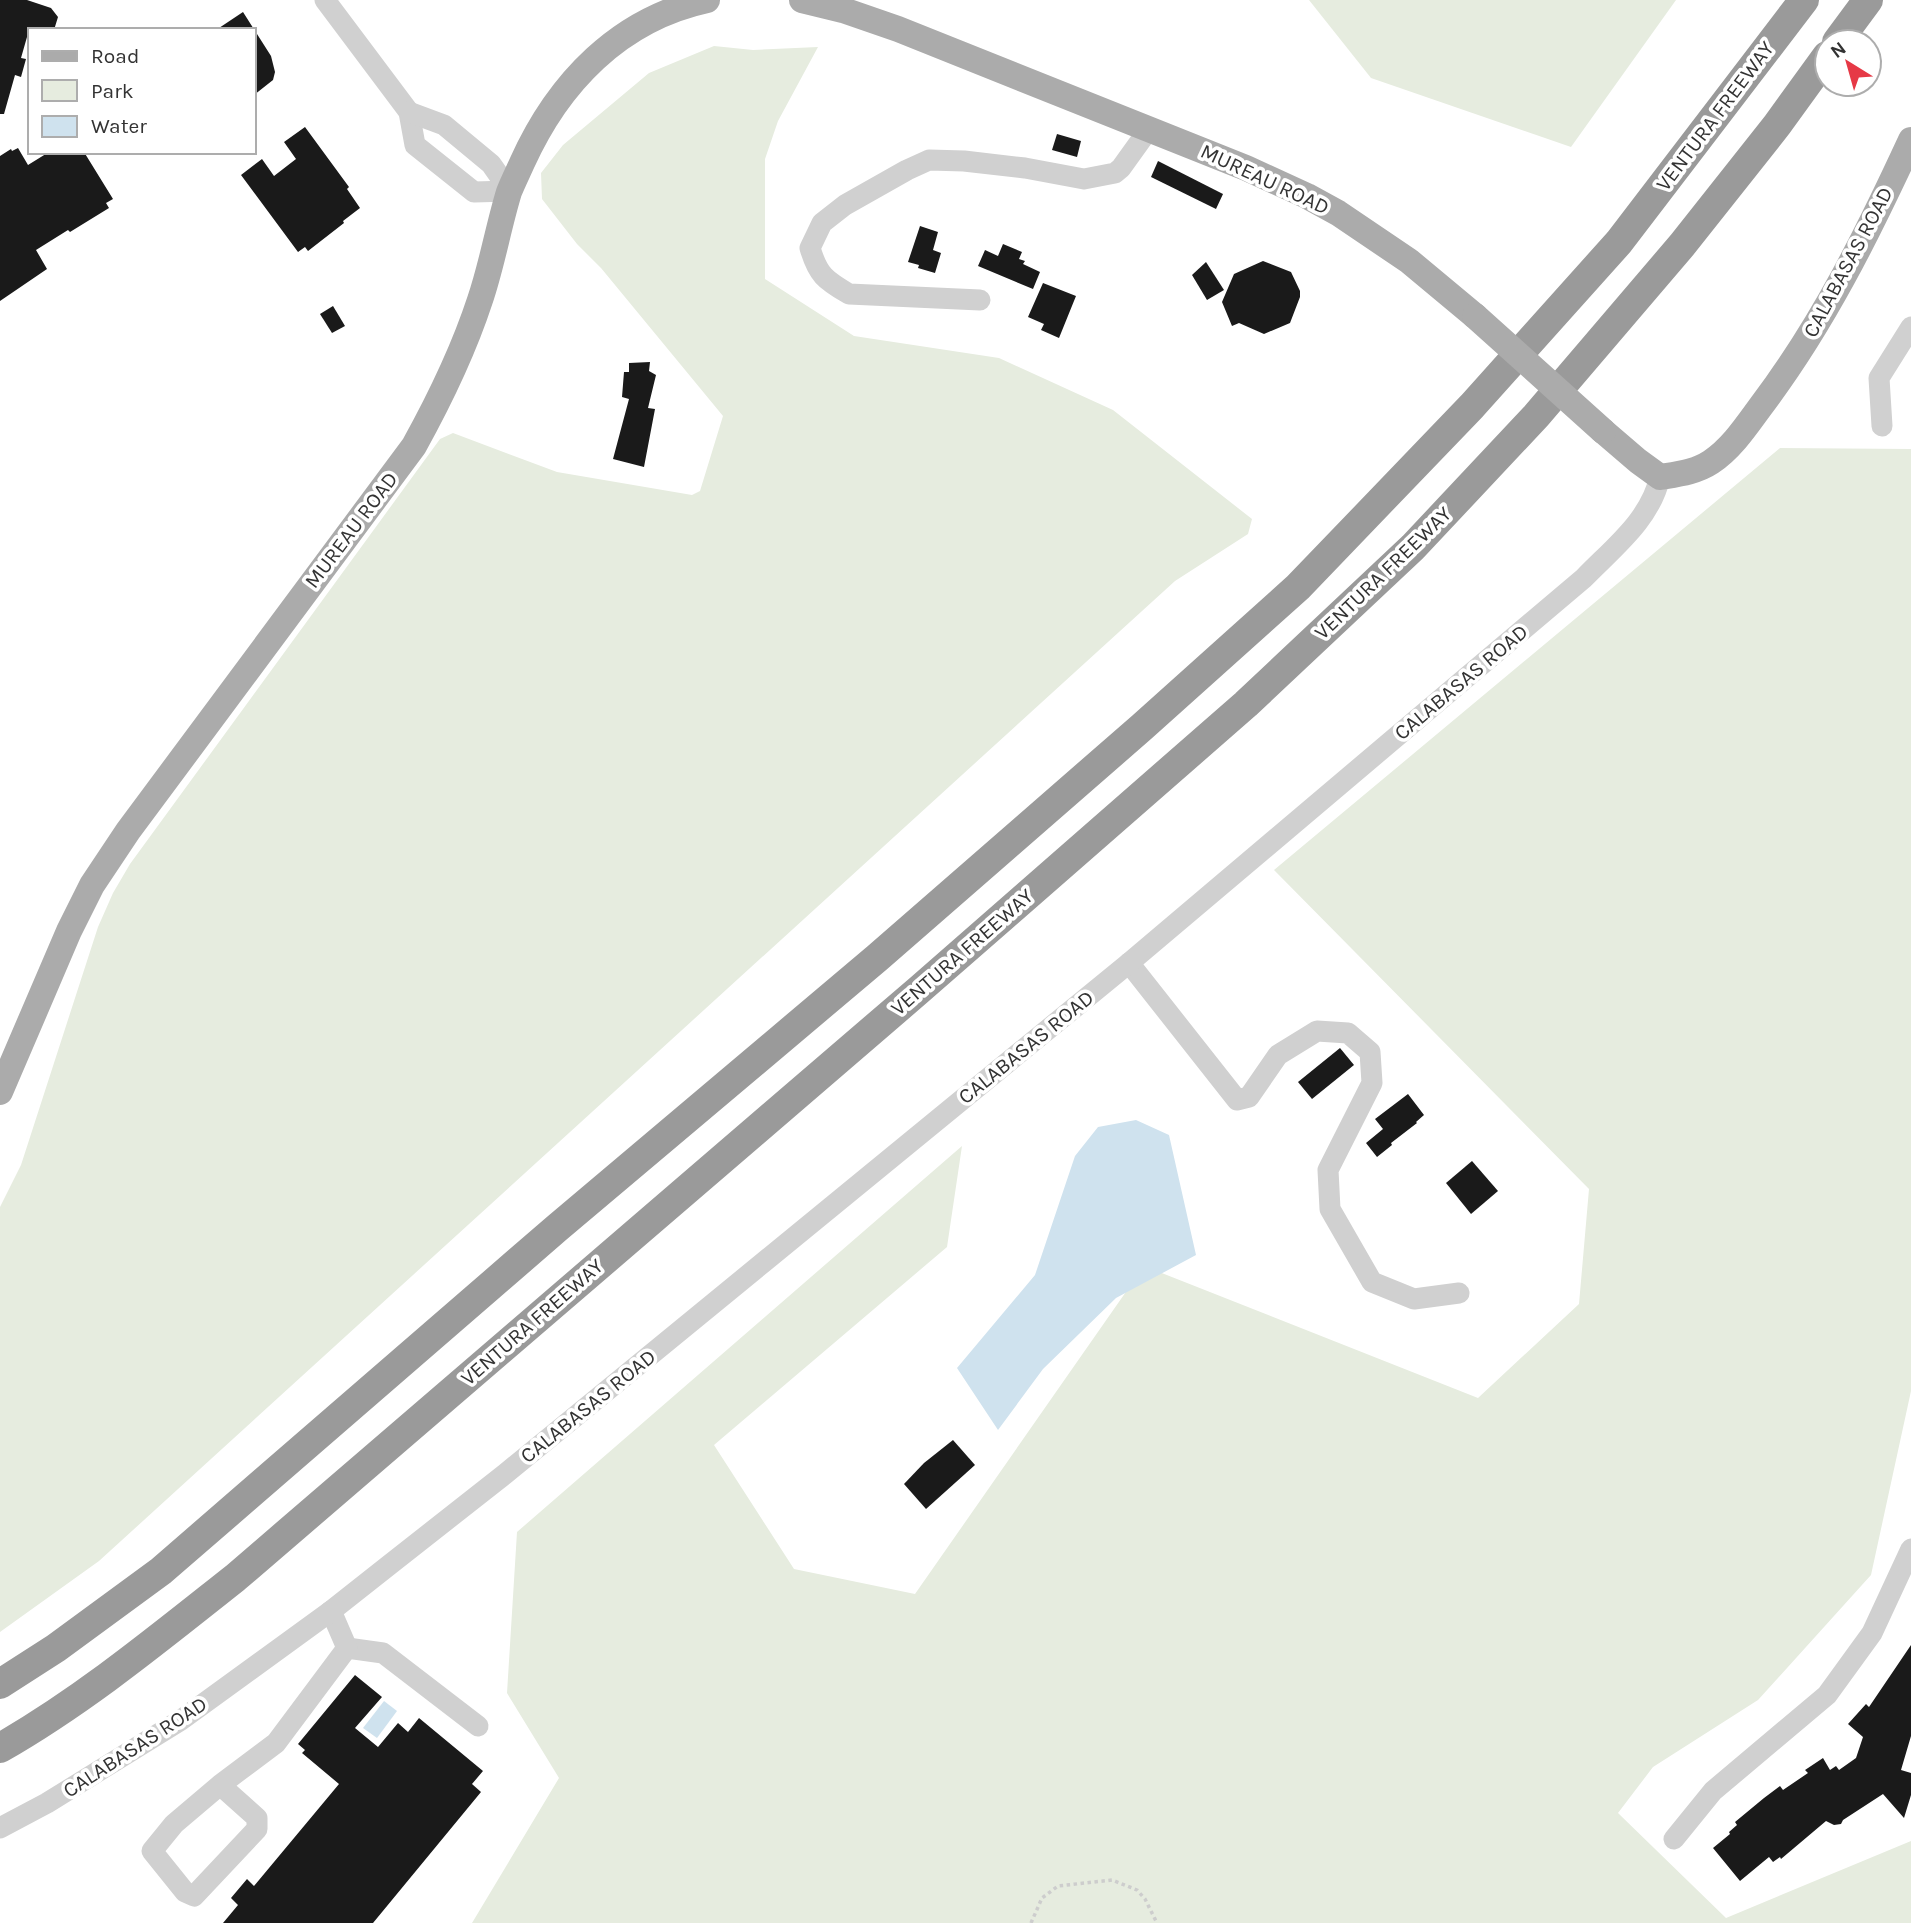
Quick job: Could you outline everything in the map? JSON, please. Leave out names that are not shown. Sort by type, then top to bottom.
[{"type":"highway","name":"VENTURA FREEWAY","points":[[0,1684],[56,1648],[160,1571],[557,1228],[887,950],[1298,587],[1472,406],[1619,242],[1804,0]]},
{"type":"highway","points":[[1848,28],[1868,0]]},
{"type":"highway","name":"VENTURA FREEWAY","points":[[0,1748],[127,1664],[235,1578],[920,989],[1246,704],[1413,547],[1536,416],[1682,245],[1813,75]]},
{"type":"main road","name":"MUREAU ROAD","points":[[0,1092],[69,931],[92,885],[128,831],[414,446],[458,362],[481,299],[510,191],[533,139],[562,94],[588,64],[617,40],[666,13],[707,0]]},
{"type":"main road","name":"MUREAU ROAD","points":[[802,0],[843,10],[898,29],[1246,168],[1338,213],[1409,261],[1475,316],[1637,461],[1660,477]]},
{"type":"main road","name":"CALABASAS ROAD","points":[[1660,477],[1688,472],[1713,461],[1756,413],[1821,319],[1910,145]]},
{"type":"street","points":[[325,0],[409,112],[415,145],[474,192],[510,191]]},
{"type":"street","points":[[409,112],[444,125],[491,164],[510,191]]},
{"type":"street","points":[[980,300],[849,294],[831,283],[816,267],[810,248],[822,223],[845,205],[929,160],[1025,168],[1084,179],[1115,173],[1149,129]]},
{"type":"street","points":[[1882,426],[1879,378],[1911,327]]},
{"type":"street","name":"CALABASAS ROAD","points":[[0,1828],[47,1803],[181,1720],[331,1611],[505,1474],[1129,963],[1584,578],[1647,511],[1656,495],[1660,477]]},
{"type":"street","points":[[1129,963],[1237,1100],[1249,1097],[1278,1055],[1317,1031],[1348,1033],[1370,1052],[1371,1083],[1328,1170],[1330,1209],[1372,1282],[1414,1299],[1460,1293]]},
{"type":"street","points":[[1674,1839],[1713,1791],[1827,1696],[1872,1633],[1911,1549]]},
{"type":"street","points":[[331,1611],[347,1648]]},
{"type":"street","points":[[347,1648],[383,1653],[478,1726]]},
{"type":"street","points":[[220,1785],[257,1818],[257,1829],[194,1896],[185,1892],[152,1851],[174,1824],[220,1785],[276,1744],[347,1648]]},
{"type":"path","points":[[1031,1923],[1042,1898],[1058,1886],[1112,1880],[1136,1889],[1145,1899],[1157,1923]]},
{"type":"green space","points":[[1309,0],[1676,0],[1571,147],[1371,78]]},
{"type":"green space","points":[[714,46],[753,50],[818,47],[778,121],[765,159],[765,279],[854,336],[999,358],[1113,410],[1252,519],[1248,534],[1175,581],[99,1561],[0,1632],[0,1207],[21,1165],[98,927],[113,893],[130,864],[440,439],[453,433],[557,472],[692,495],[700,491],[723,416],[542,199],[541,173],[563,145],[649,73]]},
{"type":"green space","points":[[1780,448],[1911,449],[1911,1391],[1871,1575],[1758,1700],[1653,1767],[1618,1813],[1726,1918],[1911,1841],[1911,1923],[472,1923],[559,1778],[507,1693],[517,1532],[962,1146],[947,1247],[714,1445],[794,1569],[915,1594],[1144,1266],[1478,1398],[1579,1304],[1589,1189],[1274,870]]},
{"type":"water","points":[[1136,1120],[1169,1135],[1196,1255],[1116,1298],[1043,1369],[998,1430],[957,1368],[1035,1275],[1075,1156],[1098,1127]]},
{"type":"water","points":[[384,1701],[397,1711],[377,1738],[363,1728]]},
{"type":"building","points":[[0,0],[27,0],[51,8],[58,17],[55,28],[28,28],[21,58],[26,59],[21,77],[15,75],[4,114],[0,114]]},
{"type":"building","points":[[243,12],[253,28],[219,28]]},
{"type":"building","points":[[256,32],[271,56],[275,72],[273,80],[256,93]]},
{"type":"building","points":[[305,127],[349,187],[347,189],[360,208],[308,251],[305,247],[298,252],[241,175],[262,159],[274,176],[296,159],[284,142]]},
{"type":"building","points":[[1057,134],[1081,141],[1077,157],[1052,150]]},
{"type":"building","points":[[18,148],[28,165],[46,154],[85,154],[113,199],[106,203],[109,208],[36,250],[47,269],[0,301],[0,156],[11,149],[12,151]]},
{"type":"building","points":[[1158,161],[1223,194],[1216,209],[1151,177]]},
{"type":"building","points":[[920,226],[938,232],[933,250],[941,253],[935,273],[908,262]]},
{"type":"building","points":[[1003,244],[1022,252],[1019,259],[1025,261],[1023,264],[1040,272],[1033,289],[978,266],[985,250],[998,256]]},
{"type":"building","points":[[1263,261],[1291,272],[1300,291],[1290,323],[1264,334],[1239,323],[1232,326],[1222,302],[1234,274]]},
{"type":"building","points":[[1206,262],[1224,290],[1207,300],[1192,275]]},
{"type":"building","points":[[1043,283],[1076,296],[1059,338],[1041,330],[1044,324],[1028,317]]},
{"type":"building","points":[[333,306],[345,326],[332,333],[320,314]]},
{"type":"building","points":[[650,362],[649,371],[656,375],[648,408],[655,409],[644,467],[613,459],[629,399],[622,397],[624,372],[629,372],[629,363]]},
{"type":"building","points":[[1340,1048],[1354,1065],[1312,1099],[1298,1082]]},
{"type":"building","points":[[1408,1094],[1424,1115],[1377,1157],[1366,1143],[1383,1129],[1375,1119]]},
{"type":"building","points":[[1472,1161],[1498,1191],[1471,1214],[1446,1183]]},
{"type":"building","points":[[953,1440],[975,1465],[926,1509],[904,1484],[924,1463]]},
{"type":"building","points":[[1911,1645],[1911,1736],[1901,1770],[1911,1773],[1911,1795],[1904,1818],[1883,1794],[1841,1824],[1834,1825],[1826,1821],[1781,1859],[1780,1857],[1773,1862],[1769,1857],[1740,1881],[1713,1848],[1730,1834],[1737,1825],[1735,1822],[1764,1798],[1780,1786],[1783,1790],[1808,1773],[1805,1770],[1823,1758],[1830,1770],[1836,1766],[1839,1770],[1856,1758],[1863,1737],[1848,1724],[1866,1704],[1869,1707]]},
{"type":"building","points":[[355,1675],[382,1697],[355,1728],[378,1747],[398,1723],[408,1732],[419,1718],[483,1771],[472,1784],[481,1792],[373,1923],[223,1923],[238,1905],[231,1898],[247,1879],[254,1886],[339,1784],[302,1753],[305,1750],[298,1744]]}]
